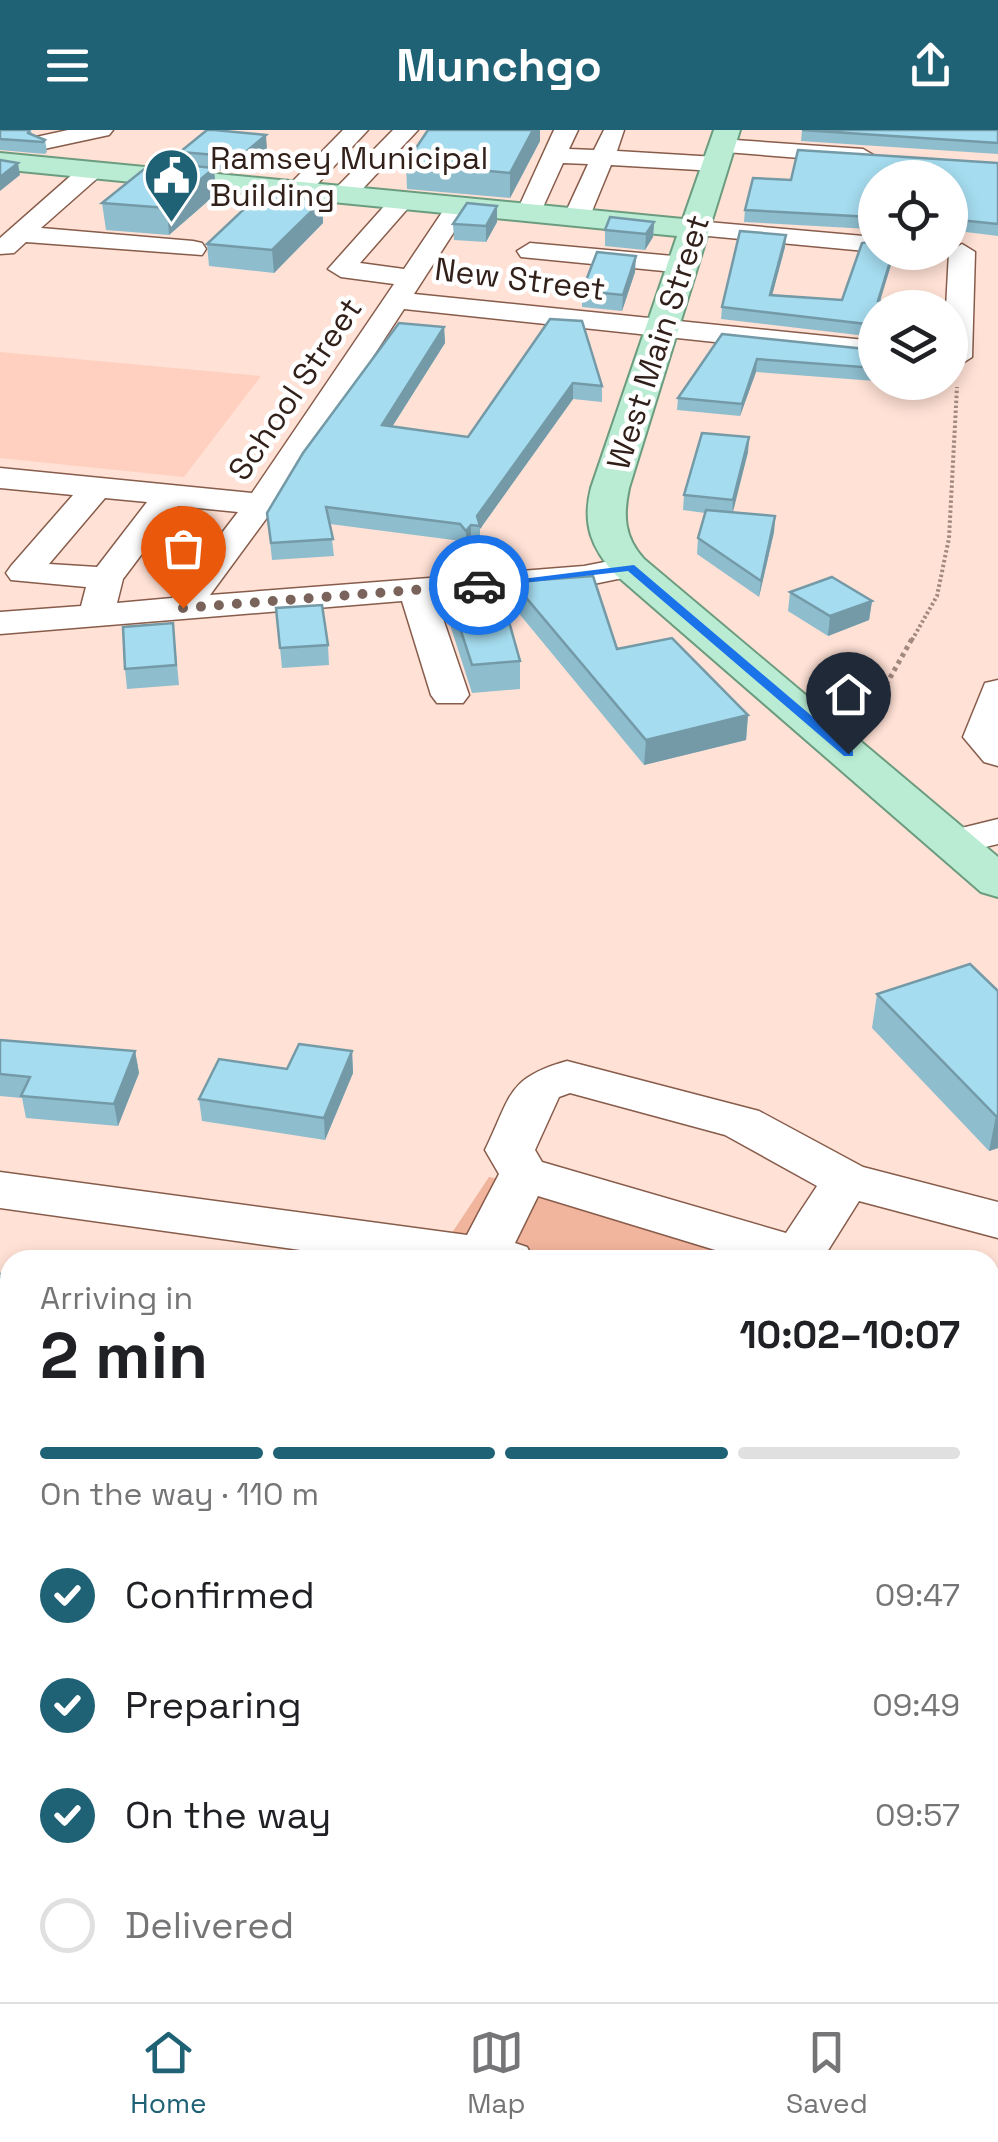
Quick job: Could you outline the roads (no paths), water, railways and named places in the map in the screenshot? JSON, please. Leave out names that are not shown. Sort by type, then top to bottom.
[{"type":"main road","name":"West Main Street","points":[[623,560],[606,534],[603,514],[721,147]]},
{"type":"main road","points":[[8,162],[696,229]]},
{"type":"main road","points":[[623,560],[998,882]]},
{"type":"street","points":[[8,162],[42,136],[101,130]]},
{"type":"street","points":[[300,188],[356,130]]},
{"type":"street","points":[[345,193],[406,130]]},
{"type":"street","points":[[530,211],[566,130]]},
{"type":"street","points":[[577,216],[615,130]]},
{"type":"street","points":[[554,155],[602,158],[721,147],[880,157]]},
{"type":"street","points":[[396,198],[412,167]]},
{"type":"street","points":[[10,243],[92,170]]},
{"type":"street","name":"New Street","points":[[396,198],[340,270],[404,289],[538,304],[662,331],[858,348]]},
{"type":"street","name":"School Street","points":[[183,608],[261,504],[460,204]]},
{"type":"street","points":[[696,229],[858,243]]},
{"type":"street","points":[[10,243],[193,249]]},
{"type":"street","points":[[530,251],[684,264]]},
{"type":"street","points":[[0,478],[261,504]]},
{"type":"street","points":[[97,487],[23,573],[106,578]]},
{"type":"street","points":[[97,615],[106,578],[170,494]]},
{"type":"street","points":[[0,622],[416,590],[623,560]]},
{"type":"street","points":[[416,590],[450,694]]},
{"type":"street","points":[[998,691],[982,737],[998,754]]},
{"type":"street","points":[[952,843],[998,831]]},
{"type":"street","points":[[773,1250],[524,1174],[510,1150],[540,1087],[567,1077],[742,1123],[847,1180],[998,1220]]},
{"type":"street","points":[[499,1250],[524,1174]]},
{"type":"street","points":[[807,1250],[847,1180]]},
{"type":"street","points":[[0,1190],[438,1250]]},
{"type":"place","name":"Ramsey Municipal Building","points":[[171,225]]}]
